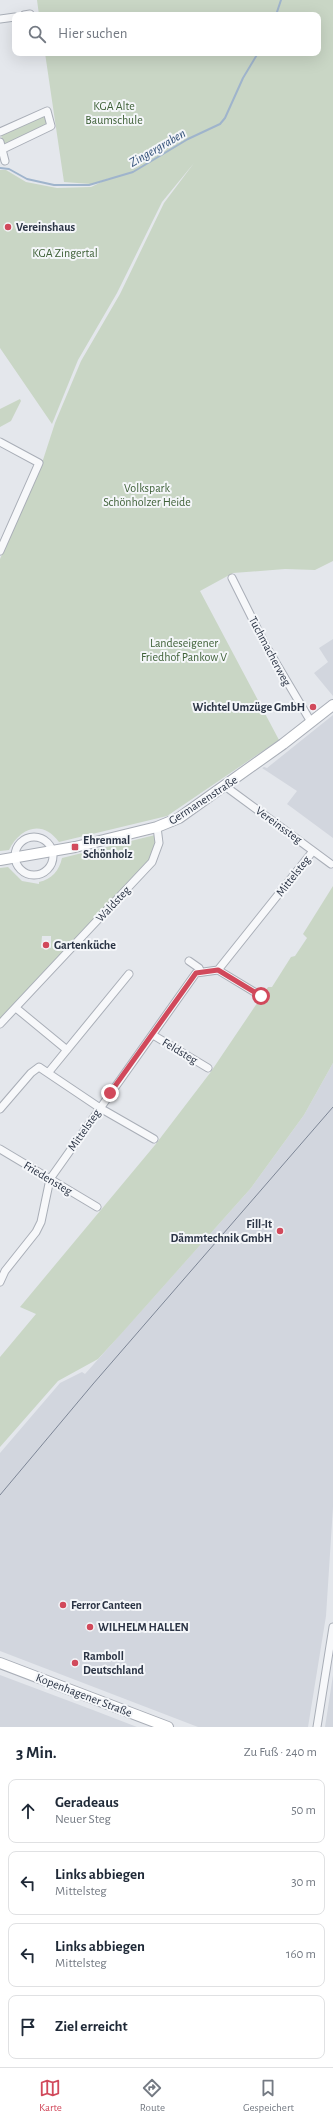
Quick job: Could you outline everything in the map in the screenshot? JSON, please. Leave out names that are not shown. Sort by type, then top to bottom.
[{"type":"main road","name":"Germanenstraße","points":[[0,860],[53,852],[157,827],[180,818],[227,785],[333,705]]},
{"type":"main road","name":"Kopenhagener Straße","points":[[0,1663],[168,1727]]},
{"type":"street","points":[[0,19],[12,17]]},
{"type":"street","points":[[0,132],[47,111],[51,126],[1,146],[5,161]]},
{"type":"street","points":[[0,442],[39,463],[0,551]]},
{"type":"street","name":"Tuchmacherweg","points":[[232,578],[278,668],[311,722]]},
{"type":"street","name":"Vereinssteg","points":[[227,785],[230,790],[331,864]]},
{"type":"street","name":"Waldsteg","points":[[0,1024],[152,862],[159,843],[157,827]]},
{"type":"street","points":[[34,837],[44,839],[53,852],[54,858],[49,868],[40,874],[35,875],[21,870],[15,858],[19,844],[23,840],[34,837]]},
{"type":"street","name":"Mittelsteg","points":[[218,970],[313,851]]},
{"type":"street","points":[[188,961],[201,972],[218,970],[261,996]]},
{"type":"street","name":"Mittelsteg","points":[[0,1282],[6,1271],[36,1232],[41,1222],[50,1179],[196,973],[201,972]]},
{"type":"street","points":[[48,1073],[129,974]]},
{"type":"street","points":[[16,1008],[67,1050]]},
{"type":"street","name":"Feldsteg","points":[[153,1035],[208,1068]]},
{"type":"street","points":[[0,1108],[38,1068],[42,1068],[100,1108],[154,1139]]},
{"type":"street","name":"Friedensteg","points":[[0,1149],[97,1208]]},
{"type":"street","points":[[317,1727],[333,1627]]},
{"type":"shaded area","points":[[333,639],[333,696],[314,673],[328,662],[319,648]]},
{"type":"shaded area","points":[[333,715],[333,838],[287,804],[297,791],[262,768],[267,768]]},
{"type":"shaded area","points":[[333,1063],[333,1507],[326,1616],[308,1727],[198,1727],[0,1651],[0,1453],[60,1383],[82,1372],[85,1374],[251,1188],[304,1115]]},
{"type":"shaded area","points":[[0,1675],[93,1710],[137,1727],[0,1727]]},
{"type":"shaded area","points":[[333,1675],[333,1727],[325,1727]]},
{"type":"green space","name":"Volkspark Schönholzer Heide","points":[[37,0],[333,0],[333,561],[315,570],[285,569],[233,573],[200,591],[279,740],[167,816],[59,842],[46,830],[32,829],[19,836],[9,850],[0,851],[0,559],[42,463],[55,423],[81,361],[120,294],[164,203],[194,163],[162,202],[117,293],[78,360],[52,424],[0,348],[0,170],[6,170],[26,182],[57,188],[91,187],[110,178],[91,184],[64,182],[45,56],[321,56],[321,12],[39,12]]},
{"type":"green space","points":[[46,114],[49,125],[6,144],[3,143],[1,135]]},
{"type":"green space","points":[[20,399],[21,401],[11,421],[0,427],[0,409]]},
{"type":"green space","points":[[155,835],[156,845],[148,862],[0,1021],[0,868],[8,867],[22,881],[39,884],[39,882],[48,879],[57,871],[62,858]],"holes":[[[42,936],[51,936],[51,948],[41,948]]]},
{"type":"green space","points":[[333,886],[333,1063],[304,1115],[251,1188],[121,1334],[98,1359],[58,1381],[0,1447],[0,1357],[36,1314],[20,1307],[155,1145],[210,1073],[268,987],[272,987],[291,957],[295,956],[307,938],[303,934]]},
{"type":"waterway","name":"Zingergraben","points":[[277,12],[281,0]]},
{"type":"waterway","name":"Zingergraben","points":[[0,168],[9,169],[27,179],[54,185],[89,185],[133,172],[188,139],[220,124],[225,118],[243,78],[256,56]]},
{"type":"tram line","points":[[0,1495],[93,1384],[333,1107]]},
{"type":"place","name":"Vereinshaus","points":[[8,227]]},
{"type":"place","name":"Wichtel Umzüge GmbH","points":[[313,707]]},
{"type":"place","name":"Ehrenmal Schönholz","points":[[75,847]]},
{"type":"place","name":"Gartenküche","points":[[46,945]]},
{"type":"place","name":"Fill-It Dämmtechnik GmbH","points":[[280,1231]]},
{"type":"place","name":"Ferror Canteen","points":[[63,1605]]},
{"type":"place","name":"WILHELM HALLEN","points":[[90,1627]]},
{"type":"place","name":"Ramboll Deutschland","points":[[75,1663]]},
{"type":"route","points":[[110,1093],[196,973],[215,972],[218,970],[261,996]]},
{"type":"park label","name":"KGA Alte Baumschule","points":[[114,113]]},
{"type":"park label","name":"KGA Zingertal","points":[[65,253]]},
{"type":"park label","name":"Landeseigener Friedhof Pankow V","points":[[184,650]]}]
